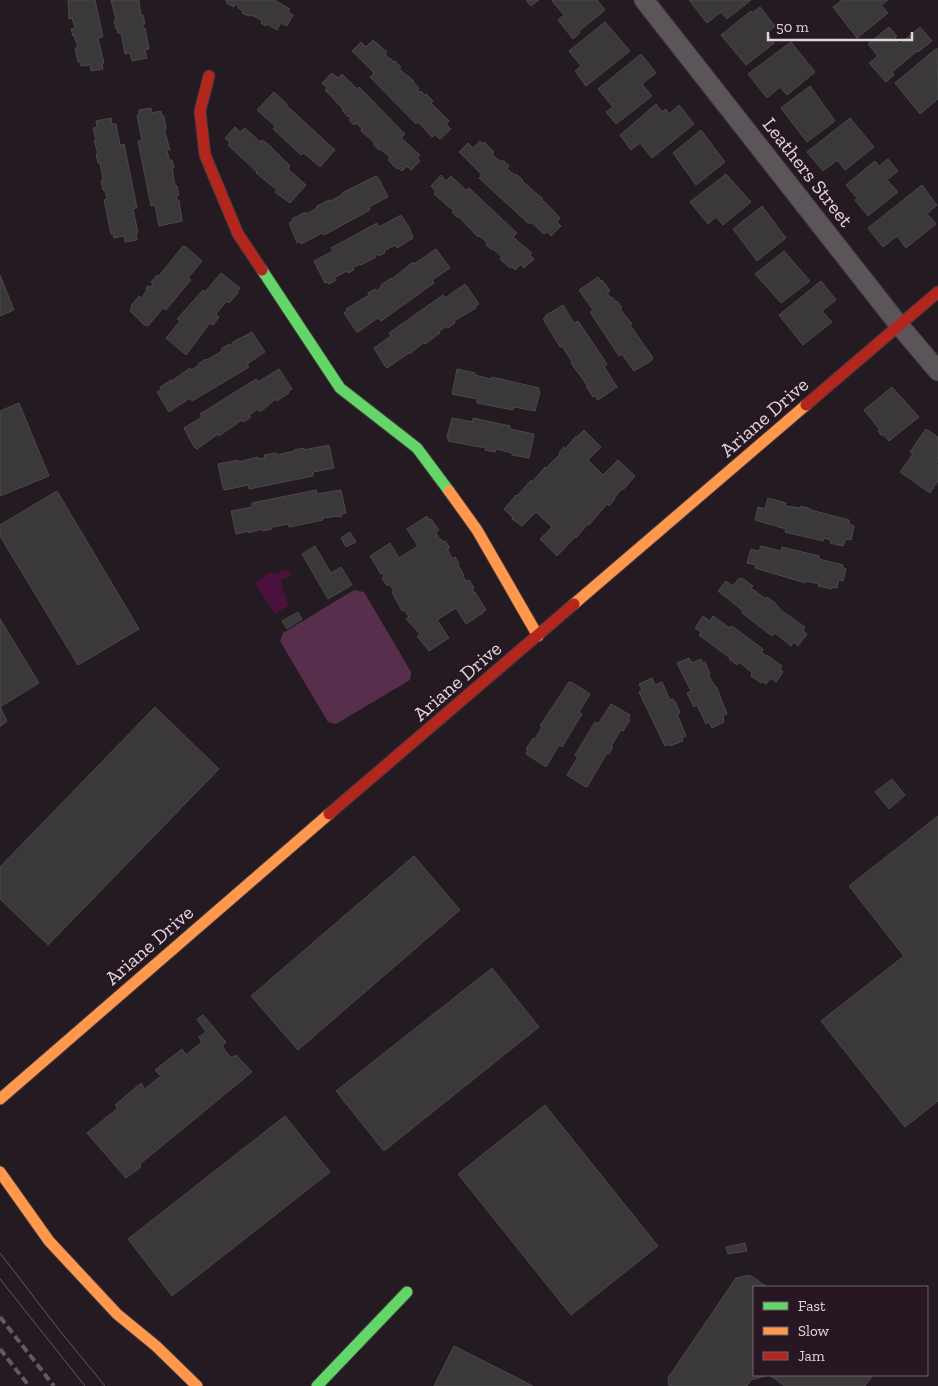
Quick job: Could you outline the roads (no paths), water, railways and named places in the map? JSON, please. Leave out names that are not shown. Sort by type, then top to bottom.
[{"type":"street","name":"Leathers Street","points":[[644,0],[899,325],[938,371]]},
{"type":"street","points":[[209,76],[200,111],[205,155],[238,234],[340,388],[417,448],[478,530],[538,636]]},
{"type":"street","name":"Ariane Drive","points":[[0,1099],[938,292]]},
{"type":"street","points":[[0,1172],[49,1241],[117,1314],[156,1346],[197,1386]]},
{"type":"street","points":[[317,1386],[407,1292]]},
{"type":"tram line","points":[[0,1253],[105,1386]]},
{"type":"tram line","points":[[0,1279],[85,1386]]},
{"type":"railway","points":[[0,1317],[54,1386]]},
{"type":"railway","points":[[0,1349],[29,1386]]}]
